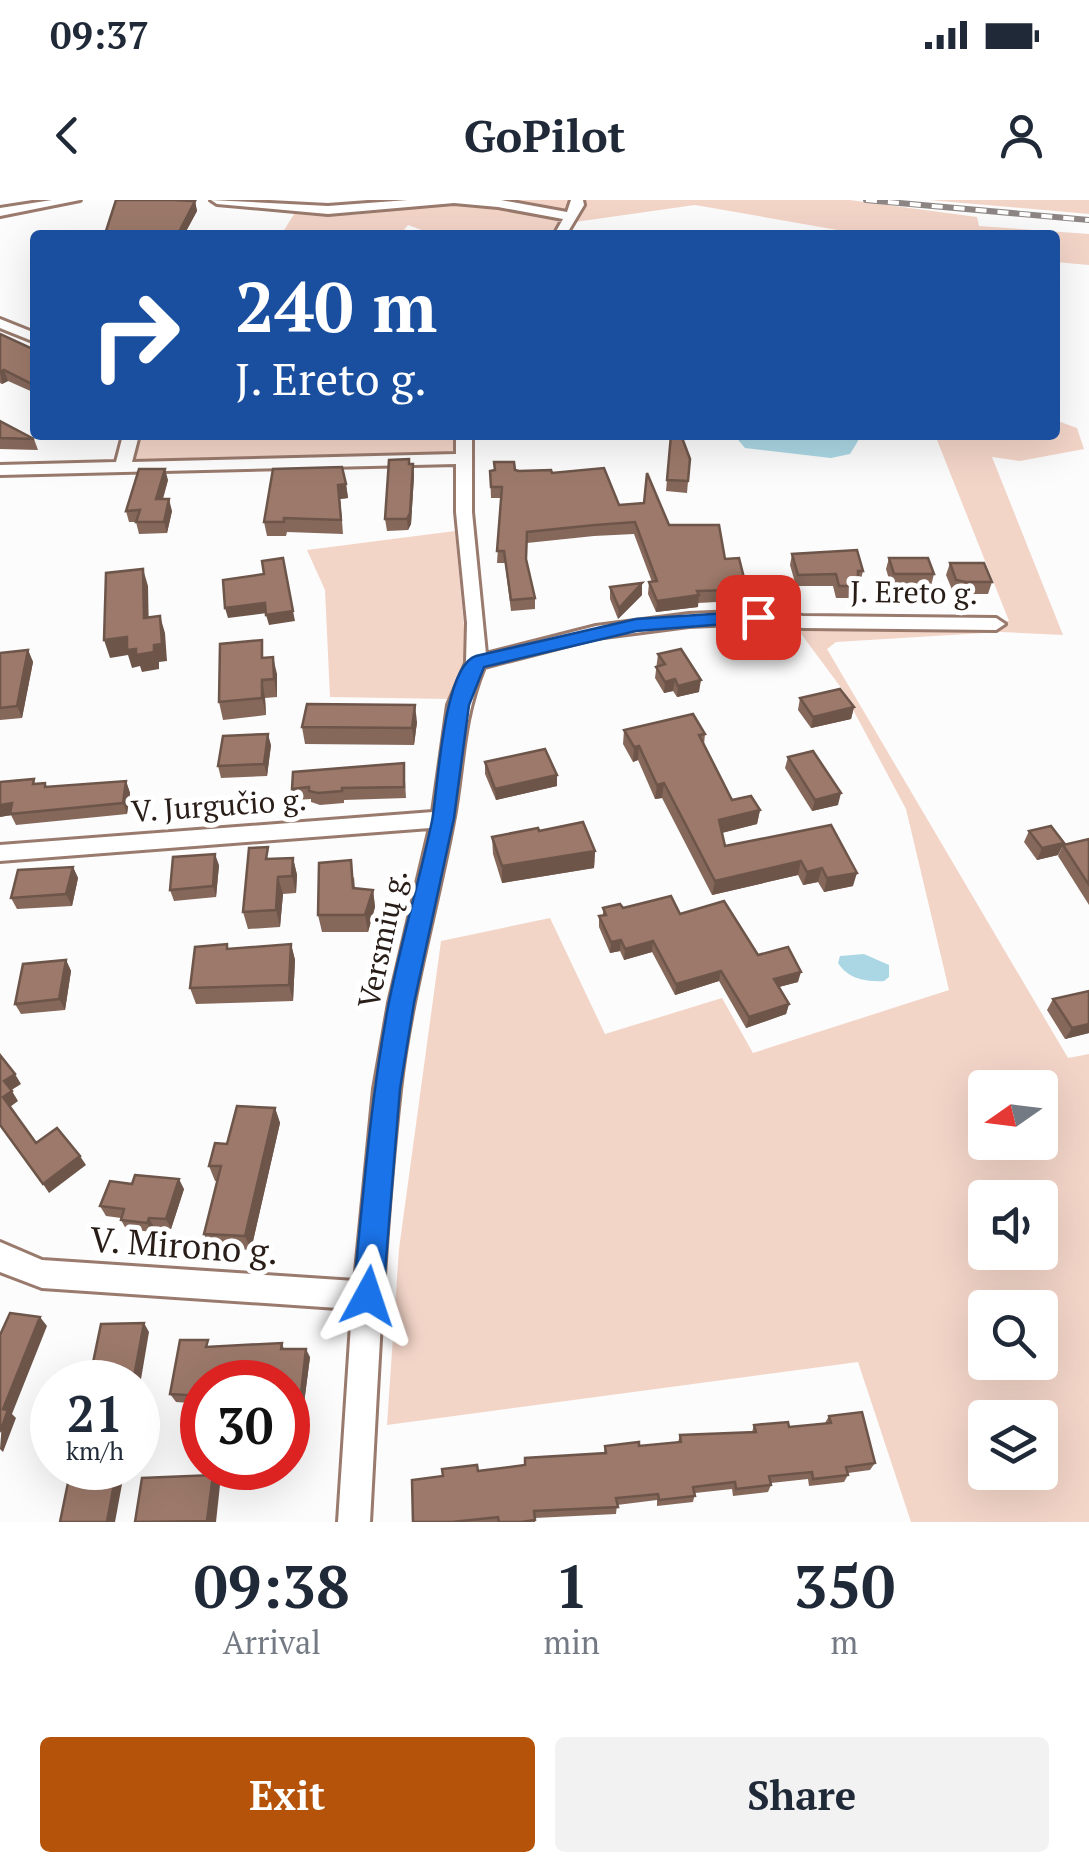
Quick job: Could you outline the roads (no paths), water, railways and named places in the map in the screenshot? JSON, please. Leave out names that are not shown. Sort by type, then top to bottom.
[{"type":"street","points":[[0,212],[74,200]]},
{"type":"street","points":[[217,200],[328,210],[454,200],[498,203],[572,217]]},
{"type":"street","points":[[563,230],[577,200]]},
{"type":"street","points":[[0,323],[30,336]]},
{"type":"street","points":[[123,466],[130,440]]},
{"type":"street","name":"Versmių g.","points":[[354,1522],[368,1296],[387,1089],[443,818],[458,705],[476,662],[464,440]]},
{"type":"street","points":[[0,470],[464,459]]},
{"type":"street","name":"J. Ereto g.","points":[[476,662],[596,632],[689,620],[758,617],[803,622],[996,624]]},
{"type":"street","name":"V. Jurgučio g.","points":[[0,853],[443,818]]},
{"type":"street","name":"V. Mirono g.","points":[[0,1256],[22,1269],[42,1274],[368,1296]]},
{"type":"water","points":[[738,440],[858,441],[850,454],[831,458],[745,448]]},
{"type":"water","points":[[864,954],[889,965],[889,977],[884,981],[858,978],[838,963],[840,956]]},
{"type":"railway","points":[[866,200],[1089,220]]}]
